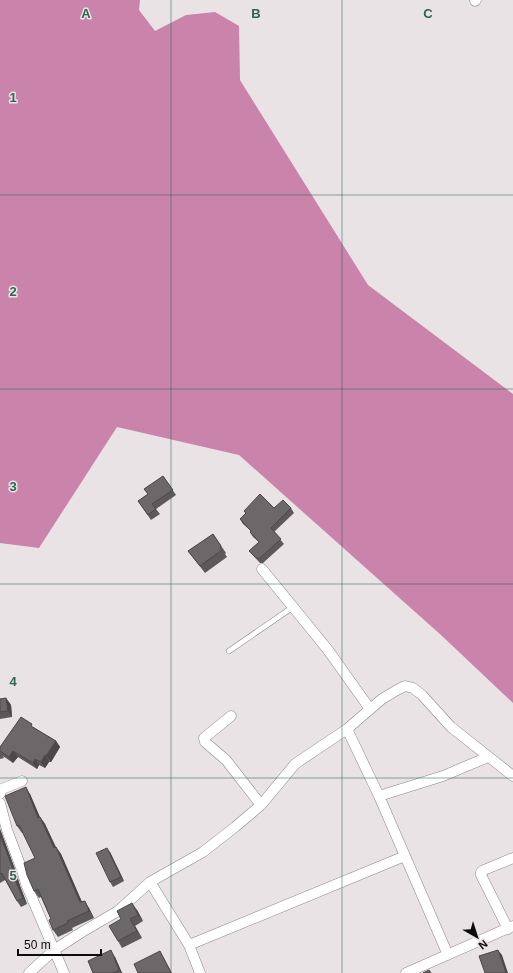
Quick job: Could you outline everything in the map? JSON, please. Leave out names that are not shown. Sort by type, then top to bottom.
[{"type":"street","points":[[262,570],[328,650],[370,709]]},
{"type":"street","points":[[29,973],[54,950],[118,911],[150,882],[204,852],[235,828],[261,805],[295,764],[347,729],[382,699],[405,686],[413,688],[422,695],[451,728],[513,776]]},
{"type":"street","points":[[231,716],[204,738],[205,742],[226,760],[261,805]]},
{"type":"street","points":[[347,729],[379,796],[448,955]]},
{"type":"street","points":[[379,796],[443,776],[488,757]]},
{"type":"street","points":[[0,794],[2,789],[22,781]]},
{"type":"street","points":[[0,803],[6,830],[26,884],[64,973]]},
{"type":"street","points":[[189,945],[405,856]]},
{"type":"street","points":[[406,973],[510,928],[481,876],[481,872],[513,858]]},
{"type":"street","points":[[150,882],[189,945],[200,973]]},
{"type":"lane","points":[[229,651],[293,607]]},
{"type":"shaded area","points":[[0,0],[140,0],[139,10],[155,31],[186,15],[215,12],[239,26],[240,80],[368,285],[513,394],[513,703],[441,635],[239,455],[117,427],[39,548],[0,543]]},
{"type":"building","points":[[163,476],[173,490],[152,504],[156,509],[148,515],[138,501],[148,494],[144,489]]},
{"type":"building","points":[[260,494],[274,508],[283,500],[291,508],[271,528],[281,539],[260,558],[256,558],[249,551],[259,542],[240,519],[246,513],[244,511]]},
{"type":"building","points":[[213,534],[222,550],[200,566],[188,551]]},
{"type":"building","points":[[6,698],[8,711],[0,712],[0,699]]},
{"type":"building","points":[[21,717],[32,724],[31,726],[56,741],[41,762],[35,759],[33,763],[13,751],[9,757],[0,751],[0,747]]},
{"type":"building","points":[[26,787],[38,818],[40,817],[54,848],[56,847],[80,902],[85,901],[89,911],[67,921],[68,923],[53,930],[49,920],[51,919],[38,889],[34,891],[27,875],[24,863],[35,858],[19,825],[17,826],[5,796]]},
{"type":"building","points":[[0,835],[12,866],[15,880],[23,898],[17,901],[2,873],[0,874]]},
{"type":"building","points":[[107,848],[121,877],[110,882],[96,853]]},
{"type":"building","points":[[132,903],[138,915],[130,919],[137,931],[118,941],[109,926],[121,919],[117,911]]},
{"type":"building","points":[[111,950],[119,970],[113,973],[93,973],[88,961]]},
{"type":"building","points":[[498,950],[506,973],[485,973],[479,956]]},
{"type":"building","points":[[160,951],[171,973],[138,973],[134,964]]},
{"type":"building","points":[[429,970],[431,973],[423,973]]}]
